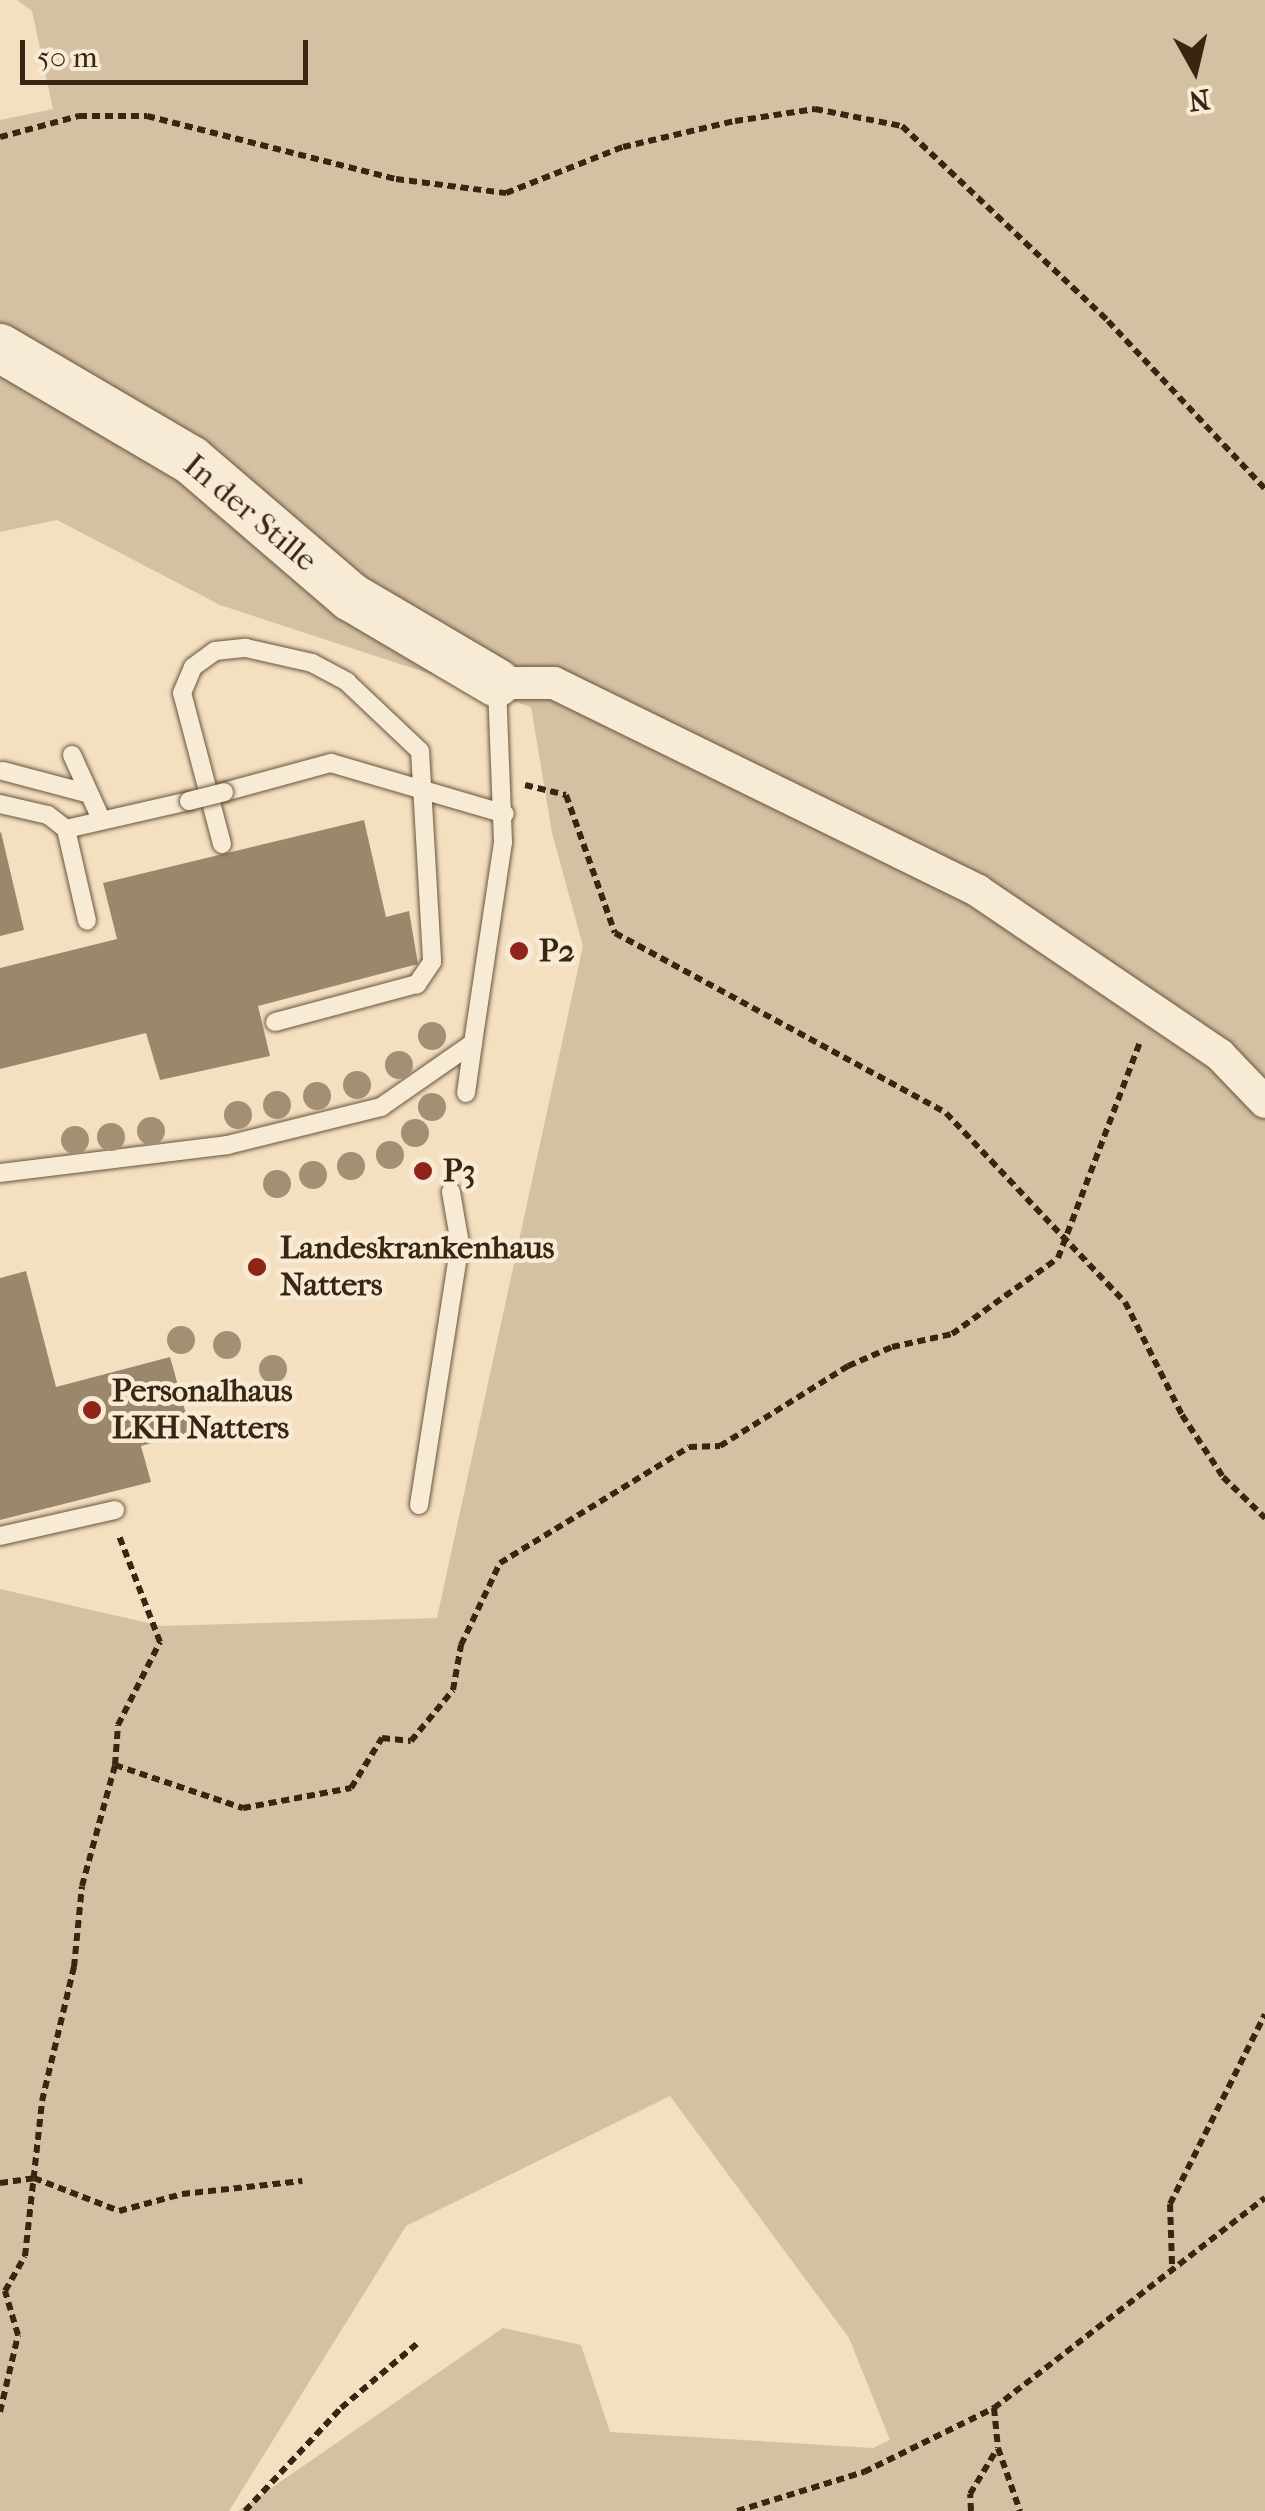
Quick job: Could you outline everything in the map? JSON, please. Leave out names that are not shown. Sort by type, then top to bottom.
[{"type":"street","name":"In der Stille","points":[[0,348],[191,460],[350,597],[497,682]]},
{"type":"street","points":[[497,682],[554,683],[978,891],[1220,1055],[1265,1102]]},
{"type":"lane","points":[[222,844],[182,693],[193,667],[215,652],[246,648],[289,656],[347,682],[420,751],[432,962],[417,984],[275,1022]]},
{"type":"lane","points":[[466,1094],[505,814],[497,682]]},
{"type":"lane","points":[[72,755],[102,821]]},
{"type":"lane","points":[[66,829],[331,762],[505,814]]},
{"type":"lane","points":[[3,771],[86,792]]},
{"type":"lane","points":[[0,804],[48,815],[66,829],[87,920]]},
{"type":"lane","points":[[0,1173],[227,1145],[381,1107],[473,1043]]},
{"type":"lane","points":[[419,1504],[460,1244],[451,1192]]},
{"type":"lane","points":[[0,1536],[115,1510]]},
{"type":"path","points":[[0,138],[80,116],[146,116],[396,180],[506,193],[624,147],[735,121],[814,109],[902,126],[1108,321],[1265,489]]},
{"type":"path","points":[[504,780],[566,795],[615,933],[946,1113],[1064,1244],[1125,1302],[1182,1415],[1223,1477],[1265,1518]]},
{"type":"path","points":[[115,1765],[243,1808],[351,1788],[382,1738],[411,1741],[453,1690],[460,1645],[500,1563],[689,1447],[720,1446],[848,1366],[892,1347],[952,1334],[1058,1258],[1129,1084],[1149,1007]]},
{"type":"path","points":[[0,2412],[18,2335],[5,2292],[25,2256],[42,2100],[74,1967],[82,1886],[115,1765],[118,1725],[160,1642],[121,1553],[115,1510]]},
{"type":"path","points":[[1172,2264],[1170,2204],[1265,2014]]},
{"type":"path","points":[[0,2182],[34,2178],[119,2211],[182,2194],[302,2182]]},
{"type":"path","points":[[737,2511],[864,2472],[994,2408],[1172,2264],[1265,2198]]},
{"type":"path","points":[[246,2511],[340,2408],[418,2342]]},
{"type":"path","points":[[994,2408],[998,2448],[1020,2511]]},
{"type":"path","points":[[971,2511],[970,2494],[998,2448]]},
{"type":"shaded area","points":[[17,0],[1265,0],[1265,2511],[238,2511],[503,2328],[581,2345],[610,2432],[873,2448],[890,2440],[849,2338],[670,2096],[406,2226],[229,2511],[0,2511],[0,1589],[161,1626],[437,1618],[583,946],[552,833],[531,707],[220,605],[57,520],[0,532],[0,120],[53,109],[32,11]]},
{"type":"building","points":[[364,820],[386,917],[409,911],[418,964],[258,1006],[270,1056],[160,1080],[146,1033],[0,1069],[0,968],[117,939],[103,883]]},
{"type":"building","points":[[0,833],[24,930],[0,936]]},
{"type":"building","name":"Personalhaus LKH Natters","points":[[26,1271],[56,1387],[170,1357],[191,1432],[141,1446],[151,1482],[0,1520],[0,1278]]},
{"type":"place","name":"P2","points":[[519,951]]},
{"type":"place","name":"P3","points":[[423,1171]]},
{"type":"place","name":"Landeskrankenhaus Natters","points":[[257,1267]]},
{"type":"place","name":"Personalhaus LKH Natters","points":[[92,1410]]}]
